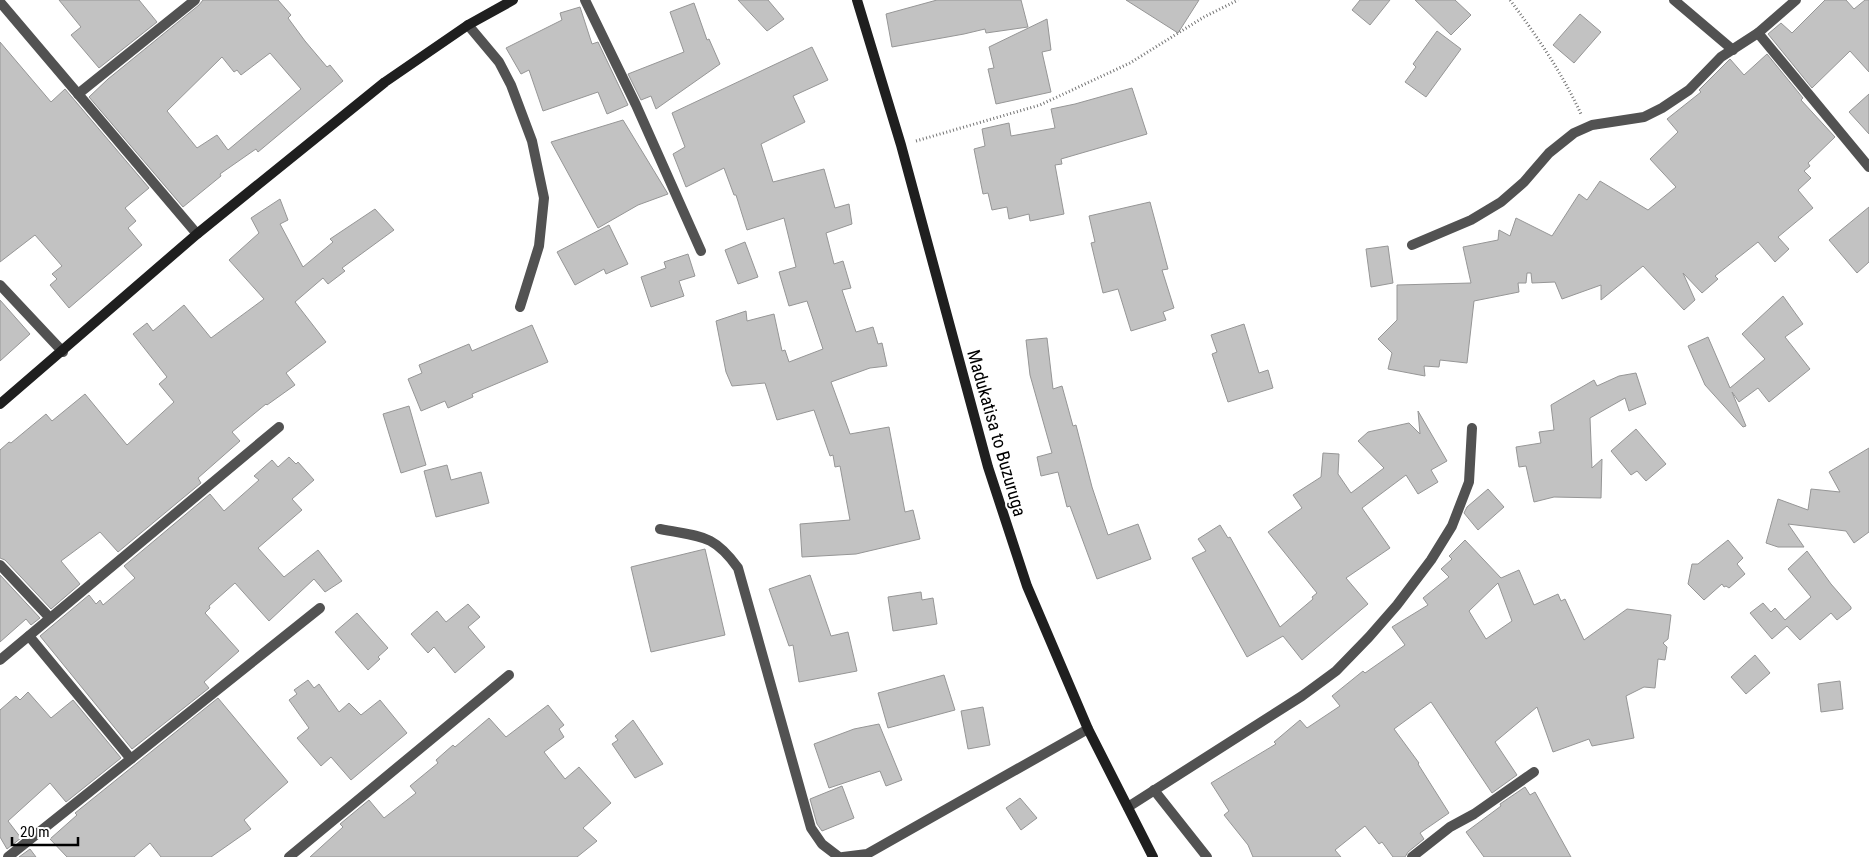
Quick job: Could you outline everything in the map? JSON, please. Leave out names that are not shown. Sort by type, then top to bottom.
[{"type":"main road","points":[[0,404],[197,234],[385,82],[468,25],[512,0]]},
{"type":"main road","name":"Madukatisa to Buzuruga","points":[[857,0],[901,145],[991,476],[1027,586],[1088,729],[1153,857]]},
{"type":"street","points":[[78,94],[195,0]]},
{"type":"street","points":[[585,0],[636,105],[701,251]]},
{"type":"street","points":[[1674,0],[1733,50]]},
{"type":"street","points":[[1412,245],[1471,220],[1501,202],[1524,182],[1549,153],[1574,133],[1592,125],[1644,117],[1662,108],[1689,90],[1721,57],[1758,33],[1796,0]]},
{"type":"street","points":[[0,2],[197,234]]},
{"type":"street","points":[[468,25],[499,62],[511,85],[532,140],[544,198],[539,246],[520,307]]},
{"type":"street","points":[[1758,33],[1869,167]]},
{"type":"street","points":[[0,285],[62,352]]},
{"type":"street","points":[[0,660],[279,427]]},
{"type":"street","points":[[1128,807],[1302,696],[1329,676],[1369,637],[1397,605],[1431,560],[1452,526],[1469,482],[1472,428]]},
{"type":"street","points":[[660,528],[709,538],[726,551],[738,568],[811,828],[822,844],[839,857]]},
{"type":"street","points":[[0,565],[50,618]]},
{"type":"street","points":[[8,857],[320,608]]},
{"type":"street","points":[[29,636],[131,759]]},
{"type":"street","points":[[289,857],[509,675]]},
{"type":"street","points":[[843,857],[867,854],[1088,729]]},
{"type":"street","points":[[1412,857],[1450,827],[1474,814],[1534,772]]},
{"type":"street","points":[[1154,790],[1208,857]]},
{"type":"path","points":[[901,145],[1040,105],[1130,63],[1204,17],[1238,0]]},
{"type":"path","points":[[1510,0],[1539,39],[1559,71],[1586,128]]},
{"type":"building","points":[[59,0],[139,0],[157,22],[99,68],[71,35],[81,27]]},
{"type":"building","points":[[203,0],[278,0],[291,15],[288,18],[305,41],[327,67],[330,65],[343,81],[258,152],[256,149],[220,174],[221,176],[183,207],[89,97],[108,79]],"holes":[[[270,53],[301,89],[228,150],[217,135],[197,148],[167,111],[222,57],[234,72],[237,70],[241,75]]]},
{"type":"building","points":[[738,0],[768,0],[784,19],[767,31]]},
{"type":"building","points":[[937,0],[1021,0],[1028,27],[986,33],[985,29],[892,47],[886,14]]},
{"type":"building","points":[[1126,0],[1199,0],[1178,33]]},
{"type":"building","points":[[1360,0],[1390,0],[1370,25],[1352,10]]},
{"type":"building","points":[[1415,0],[1455,0],[1471,15],[1451,35]]},
{"type":"building","points":[[1825,0],[1846,0],[1854,9],[1865,0],[1869,0],[1869,72],[1850,51],[1812,88],[1768,34],[1781,23],[1792,33]]},
{"type":"building","points":[[694,3],[707,40],[709,39],[720,64],[656,109],[651,96],[641,100],[628,74],[684,52],[670,12]]},
{"type":"building","points":[[580,7],[592,44],[598,42],[628,105],[607,114],[598,92],[543,111],[529,70],[521,74],[506,48],[562,20],[560,13]]},
{"type":"building","points":[[1580,14],[1601,32],[1574,63],[1553,45]]},
{"type":"building","points":[[1047,19],[1051,50],[1042,52],[1051,92],[996,104],[988,69],[994,68],[989,47]]},
{"type":"building","points":[[1437,31],[1461,49],[1426,97],[1405,82],[1416,67],[1413,64]]},
{"type":"building","points":[[0,42],[51,102],[65,89],[149,188],[125,208],[136,221],[128,228],[142,245],[69,308],[50,285],[57,279],[52,274],[62,266],[35,235],[0,262]]},
{"type":"building","points":[[812,47],[828,80],[793,96],[805,122],[761,144],[773,182],[824,169],[835,208],[849,204],[852,224],[826,233],[834,264],[843,261],[851,288],[842,290],[856,332],[873,327],[878,344],[882,343],[887,366],[870,368],[831,382],[850,434],[889,427],[905,512],[913,510],[920,539],[856,554],[802,557],[800,524],[850,520],[840,466],[835,467],[833,455],[830,456],[814,410],[777,420],[765,383],[732,386],[726,372],[716,321],[746,311],[747,321],[774,314],[782,351],[785,350],[789,362],[823,349],[807,301],[789,306],[779,272],[796,267],[784,218],[747,230],[736,195],[734,195],[724,168],[686,187],[673,154],[685,147],[672,113]]},
{"type":"building","points":[[1767,54],[1803,98],[1801,100],[1835,137],[1808,163],[1810,166],[1804,171],[1811,178],[1798,190],[1813,208],[1778,237],[1789,249],[1775,262],[1758,242],[1715,276],[1718,279],[1702,293],[1683,273],[1695,300],[1684,310],[1643,266],[1601,300],[1601,285],[1562,299],[1555,282],[1532,283],[1531,273],[1527,273],[1526,283],[1518,283],[1519,292],[1474,301],[1467,363],[1440,360],[1439,367],[1424,366],[1425,376],[1388,369],[1392,353],[1378,339],[1397,320],[1397,285],[1471,283],[1463,247],[1498,240],[1499,230],[1510,236],[1516,218],[1552,236],[1579,194],[1587,200],[1600,181],[1648,210],[1676,187],[1650,159],[1678,132],[1667,119],[1701,92],[1699,90],[1730,59],[1744,75]]},
{"type":"building","points":[[1132,88],[1147,134],[1061,159],[1062,164],[1055,165],[1064,214],[1030,221],[1029,214],[1009,219],[1007,207],[992,210],[988,193],[983,194],[974,149],[985,146],[982,129],[1009,123],[1011,136],[1055,128],[1051,109]]},
{"type":"building","points":[[1869,94],[1869,134],[1849,112]]},
{"type":"building","points":[[623,120],[668,194],[638,205],[598,228],[551,142]]},
{"type":"building","points":[[280,199],[288,220],[280,224],[303,267],[333,242],[330,239],[375,209],[394,230],[342,268],[345,271],[328,284],[323,278],[295,302],[326,342],[286,373],[295,385],[266,404],[232,432],[240,441],[198,478],[201,483],[118,552],[100,532],[61,561],[80,584],[51,609],[5,560],[0,558],[0,450],[46,414],[52,421],[85,394],[127,445],[174,402],[159,384],[167,377],[133,334],[147,323],[153,331],[184,305],[211,338],[264,299],[229,260],[259,233],[251,218]]},
{"type":"building","points":[[1150,202],[1168,269],[1162,270],[1174,308],[1163,312],[1166,320],[1131,331],[1118,289],[1103,293],[1091,243],[1095,242],[1089,216]]},
{"type":"building","points":[[1869,207],[1869,262],[1857,273],[1829,240]]},
{"type":"building","points":[[609,225],[628,264],[606,274],[604,269],[575,285],[557,252]]},
{"type":"building","points":[[745,242],[758,277],[738,284],[725,250]]},
{"type":"building","points":[[1388,246],[1393,283],[1371,287],[1366,249]]},
{"type":"building","points":[[688,254],[695,276],[679,281],[684,296],[651,307],[641,277],[666,268],[664,262]]},
{"type":"building","points":[[1783,296],[1803,324],[1785,337],[1810,369],[1769,402],[1758,388],[1739,402],[1732,392],[1746,426],[1743,427],[1705,385],[1688,346],[1708,337],[1730,388],[1765,359],[1742,334]]},
{"type":"building","points":[[0,300],[30,334],[0,361]]},
{"type":"building","points":[[1244,324],[1259,373],[1268,370],[1273,388],[1228,402],[1212,354],[1217,352],[1211,335]]},
{"type":"building","points":[[532,325],[548,362],[472,394],[473,397],[448,408],[445,401],[421,411],[408,379],[422,373],[419,365],[469,344],[472,351]]},
{"type":"building","points":[[1047,338],[1053,389],[1062,386],[1073,426],[1076,425],[1092,487],[1108,535],[1138,524],[1151,559],[1097,579],[1070,506],[1067,507],[1058,472],[1041,476],[1037,457],[1052,453],[1030,375],[1026,340]]},
{"type":"building","points":[[1636,373],[1646,404],[1629,411],[1625,398],[1590,418],[1592,468],[1602,459],[1601,498],[1554,497],[1534,502],[1526,466],[1519,467],[1516,447],[1541,443],[1539,432],[1554,430],[1551,405],[1594,380],[1597,386],[1619,376]]},
{"type":"building","points":[[409,406],[426,465],[401,473],[383,414]]},
{"type":"building","points":[[1418,411],[1447,461],[1431,470],[1438,482],[1418,494],[1406,475],[1362,508],[1390,548],[1346,578],[1368,604],[1302,660],[1283,636],[1247,657],[1192,558],[1206,551],[1198,539],[1220,525],[1228,538],[1230,537],[1280,627],[1313,599],[1312,597],[1317,593],[1268,532],[1302,508],[1293,495],[1321,477],[1323,453],[1339,454],[1338,474],[1351,493],[1384,468],[1358,441],[1368,432],[1409,423],[1420,434]]},
{"type":"building","points":[[1636,429],[1666,464],[1646,481],[1637,471],[1631,475],[1611,451]]},
{"type":"building","points":[[1869,448],[1869,532],[1854,543],[1846,531],[1788,524],[1804,547],[1778,547],[1766,543],[1778,499],[1808,510],[1811,489],[1840,492],[1829,472]]},
{"type":"building","points":[[289,457],[296,464],[298,462],[314,480],[292,499],[302,510],[258,548],[284,577],[318,550],[342,581],[325,592],[314,579],[269,621],[235,583],[209,606],[210,608],[205,613],[239,651],[204,682],[209,688],[132,749],[40,636],[89,595],[96,604],[100,600],[103,605],[135,578],[124,566],[210,494],[224,511],[259,480],[254,476],[272,460],[278,467]]},
{"type":"building","points":[[447,465],[451,480],[481,472],[489,503],[436,517],[424,471]]},
{"type":"building","points":[[1488,489],[1504,507],[1478,530],[1464,513],[1467,507]]},
{"type":"building","points":[[1465,540],[1501,578],[1519,570],[1534,605],[1558,594],[1561,601],[1565,599],[1584,640],[1627,609],[1671,615],[1668,639],[1663,643],[1667,647],[1665,660],[1658,659],[1655,688],[1644,687],[1626,696],[1634,738],[1592,746],[1589,739],[1553,752],[1537,707],[1495,742],[1517,775],[1492,793],[1431,702],[1394,729],[1419,763],[1449,813],[1420,833],[1424,839],[1408,852],[1405,857],[1393,857],[1382,842],[1379,844],[1365,826],[1335,850],[1341,857],[1253,857],[1248,845],[1224,815],[1229,811],[1211,783],[1276,744],[1274,742],[1300,720],[1307,728],[1340,706],[1332,696],[1363,671],[1365,673],[1405,645],[1392,627],[1428,605],[1423,598],[1449,577],[1441,569],[1452,559],[1449,556]],"holes":[[[1498,583],[1512,621],[1486,639],[1469,611]]]},
{"type":"building","points":[[1728,540],[1743,558],[1737,564],[1745,574],[1729,588],[1724,587],[1722,584],[1704,600],[1688,584],[1692,564],[1698,564]]},
{"type":"building","points":[[705,549],[725,635],[651,652],[631,567]]},
{"type":"building","points":[[1807,551],[1851,609],[1837,620],[1831,613],[1800,640],[1787,626],[1772,639],[1750,613],[1763,603],[1771,612],[1775,608],[1785,620],[1811,597],[1788,569]]},
{"type":"building","points":[[0,575],[40,618],[31,625],[26,619],[0,642]]},
{"type":"building","points":[[810,575],[831,636],[848,632],[857,671],[799,682],[793,645],[789,646],[769,589]]},
{"type":"building","points":[[921,592],[922,600],[933,598],[937,624],[893,631],[888,597]]},
{"type":"building","points":[[468,604],[480,617],[468,627],[485,647],[455,673],[434,647],[428,653],[411,634],[437,611],[446,622]]},
{"type":"building","points":[[357,613],[388,648],[368,670],[335,632]]},
{"type":"building","points":[[1755,655],[1770,673],[1746,694],[1731,677]]},
{"type":"building","points":[[944,675],[955,710],[888,728],[878,693]]},
{"type":"building","points":[[308,680],[314,688],[319,684],[339,712],[349,703],[361,715],[380,700],[407,733],[351,780],[331,757],[321,766],[297,738],[309,728],[289,700],[297,694],[294,690]]},
{"type":"building","points":[[1840,681],[1843,709],[1821,712],[1818,684]]},
{"type":"building","points":[[28,692],[51,718],[73,700],[121,758],[66,802],[50,783],[8,821],[21,838],[7,849],[0,837],[0,710],[16,696],[20,700]]},
{"type":"building","points":[[218,698],[288,782],[244,820],[251,829],[211,857],[161,857],[150,843],[134,857],[67,857],[50,839],[77,815],[75,813]]},
{"type":"building","points":[[548,705],[564,725],[559,729],[564,737],[544,752],[565,779],[579,767],[611,803],[583,828],[597,841],[577,857],[310,857],[343,827],[340,824],[369,800],[384,818],[416,793],[410,786],[438,763],[436,760],[453,745],[455,747],[489,718],[506,737]]},
{"type":"building","points":[[983,707],[990,745],[968,749],[961,711]]},
{"type":"building","points":[[633,720],[663,764],[635,778],[612,744],[618,740],[615,736]]},
{"type":"building","points":[[879,724],[902,780],[886,786],[880,771],[829,788],[814,744],[854,729]]},
{"type":"building","points":[[842,786],[854,818],[822,831],[817,824],[810,799]]},
{"type":"building","points":[[1525,787],[1530,795],[1535,792],[1571,857],[1484,857],[1466,832],[1501,806],[1500,804]]},
{"type":"building","points":[[1020,798],[1037,818],[1021,830],[1006,808]]},
{"type":"building","points":[[30,849],[36,857],[19,857]]}]
